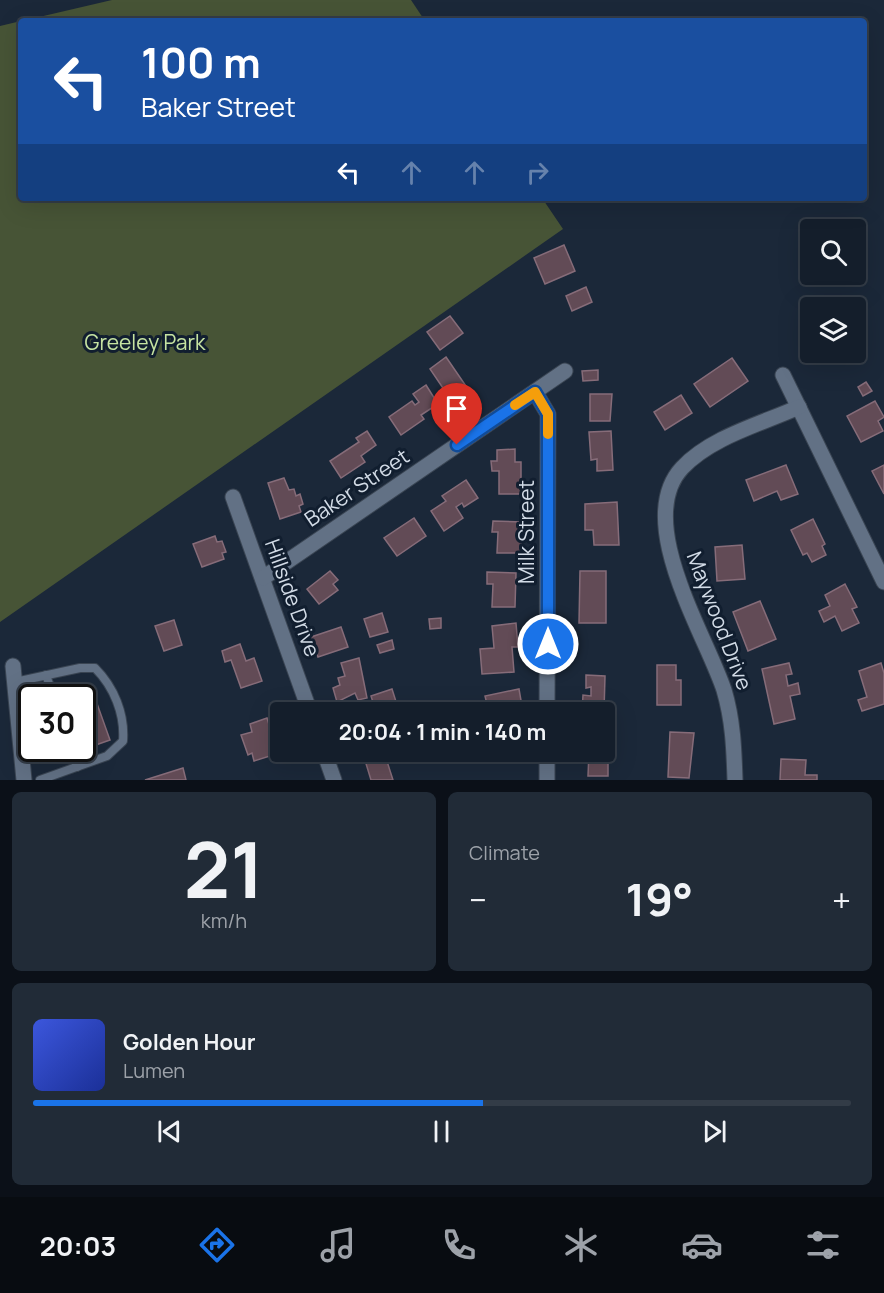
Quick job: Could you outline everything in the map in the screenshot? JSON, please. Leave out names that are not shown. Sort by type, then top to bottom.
[{"type":"street","name":"Baker Street","points":[[262,578],[565,371]]},
{"type":"street","points":[[783,375],[884,582]]},
{"type":"street","name":"Milk Street","points":[[535,392],[548,414],[547,702]]},
{"type":"street","name":"Maywood Drive","points":[[735,780],[729,708],[678,581],[668,543],[667,506],[671,487],[680,470],[695,456],[799,407]]},
{"type":"street","name":"Hillside Drive","points":[[234,497],[306,702]]},
{"type":"street","points":[[13,666],[24,780]]},
{"type":"street","points":[[328,762],[334,780]]},
{"type":"street","points":[[547,762],[547,780]]},
{"type":"lane","points":[[15,682],[80,668],[95,668],[109,683],[124,724],[123,741],[107,756],[40,780]]},
{"type":"lane","points":[[46,675],[49,684]]},
{"type":"lane","points":[[75,762],[77,767]]},
{"type":"green space","points":[[112,0],[411,0],[423,18],[35,18]]},
{"type":"green space","name":"Greeley Park","points":[[18,22],[18,201],[544,201],[563,229],[0,622],[0,26]]},
{"type":"building","points":[[564,245],[575,271],[545,284],[534,258]]},
{"type":"building","points":[[586,287],[592,302],[572,311],[566,296]]},
{"type":"building","points":[[450,316],[463,333],[440,350],[427,332]]},
{"type":"building","points":[[446,357],[468,389],[451,400],[430,369]]},
{"type":"building","points":[[732,358],[748,381],[710,407],[694,384]]},
{"type":"building","points":[[598,370],[598,380],[583,381],[582,371]]},
{"type":"building","points":[[866,382],[872,391],[863,396],[858,387]]},
{"type":"building","points":[[426,385],[438,404],[421,415],[424,419],[401,435],[389,417],[412,401],[415,405],[419,402],[413,394]]},
{"type":"building","points":[[590,394],[612,394],[610,421],[590,421]]},
{"type":"building","points":[[681,395],[692,413],[665,430],[654,412]]},
{"type":"building","points":[[875,401],[884,417],[878,421],[883,431],[861,442],[847,416]]},
{"type":"building","points":[[367,431],[376,445],[361,456],[365,462],[341,478],[330,461],[359,442],[356,438]]},
{"type":"building","points":[[611,431],[613,470],[597,471],[597,459],[591,460],[589,432]]},
{"type":"building","points":[[515,449],[515,462],[521,462],[521,494],[499,494],[499,471],[492,471],[491,461],[497,461],[497,450]]},
{"type":"building","points":[[786,465],[798,494],[781,500],[777,491],[754,501],[746,480]]},
{"type":"building","points":[[884,465],[884,494],[872,471]]},
{"type":"building","points":[[284,478],[289,490],[294,489],[296,496],[300,494],[303,504],[299,506],[301,512],[280,519],[268,483]]},
{"type":"building","points":[[466,480],[478,498],[464,507],[462,503],[456,507],[463,518],[444,531],[431,511],[446,501],[442,496]]},
{"type":"building","points":[[617,502],[619,545],[594,545],[593,530],[585,530],[585,504]]},
{"type":"building","points":[[414,518],[426,536],[397,556],[384,538]]},
{"type":"building","points":[[813,519],[825,544],[822,546],[826,555],[812,562],[807,553],[803,555],[791,530]]},
{"type":"building","points":[[493,521],[522,522],[521,553],[497,553],[498,532],[492,532]]},
{"type":"building","points":[[215,536],[217,542],[222,541],[226,552],[222,553],[224,559],[202,567],[193,544]]},
{"type":"building","points":[[742,545],[745,579],[717,581],[715,547]]},
{"type":"building","points":[[330,571],[338,580],[333,584],[338,590],[319,604],[307,589]]},
{"type":"building","points":[[580,571],[606,571],[606,623],[579,623]]},
{"type":"building","points":[[487,572],[516,573],[515,607],[492,607],[493,584],[487,584]]},
{"type":"building","points":[[845,584],[857,607],[852,609],[859,623],[842,631],[835,616],[824,622],[819,611],[830,606],[825,595]]},
{"type":"building","points":[[760,601],[776,639],[748,651],[733,612]]},
{"type":"building","points":[[382,613],[388,632],[370,637],[364,619]]},
{"type":"building","points":[[441,618],[441,628],[430,629],[429,619]]},
{"type":"building","points":[[174,620],[182,645],[164,651],[155,626]]},
{"type":"building","points":[[516,623],[518,647],[512,647],[514,672],[482,674],[480,649],[494,648],[492,626]]},
{"type":"building","points":[[341,627],[348,647],[318,657],[311,637]]},
{"type":"building","points":[[392,640],[394,649],[380,653],[377,645]]},
{"type":"building","points":[[240,644],[246,661],[254,658],[262,681],[241,688],[231,660],[225,662],[222,651]]},
{"type":"building","points":[[359,658],[367,698],[358,700],[355,693],[337,702],[333,688],[340,685],[338,678],[345,676],[341,663]]},
{"type":"building","points":[[789,663],[792,674],[786,675],[788,686],[798,683],[800,694],[790,696],[795,719],[774,724],[762,669]]},
{"type":"building","points":[[881,663],[884,673],[884,704],[862,711],[858,700],[867,697],[859,671]]},
{"type":"building","points":[[657,665],[676,665],[676,680],[681,680],[681,705],[657,705]]},
{"type":"building","points":[[586,675],[605,676],[604,702],[583,702],[583,695],[591,696],[591,687],[586,688]]},
{"type":"building","points":[[392,689],[396,702],[373,702],[371,696]]},
{"type":"building","points":[[519,689],[521,702],[486,702],[485,696]]},
{"type":"building","points":[[96,701],[110,740],[96,745]]},
{"type":"building","points":[[267,718],[270,728],[270,756],[254,761],[252,753],[248,755],[241,735],[252,732],[250,724]]},
{"type":"building","points":[[670,732],[694,733],[689,778],[668,777]]},
{"type":"building","points":[[781,759],[806,760],[805,775],[817,775],[817,780],[780,780]]},
{"type":"building","points":[[366,762],[387,762],[393,780],[371,780]]},
{"type":"building","points":[[589,762],[608,762],[608,776],[588,776]]},
{"type":"building","points":[[183,768],[186,780],[145,780]]},
{"type":"slow traffic","points":[[515,405],[535,392],[548,414],[548,434]]},
{"type":"route","points":[[457,445],[535,392],[548,414],[548,644]]}]
